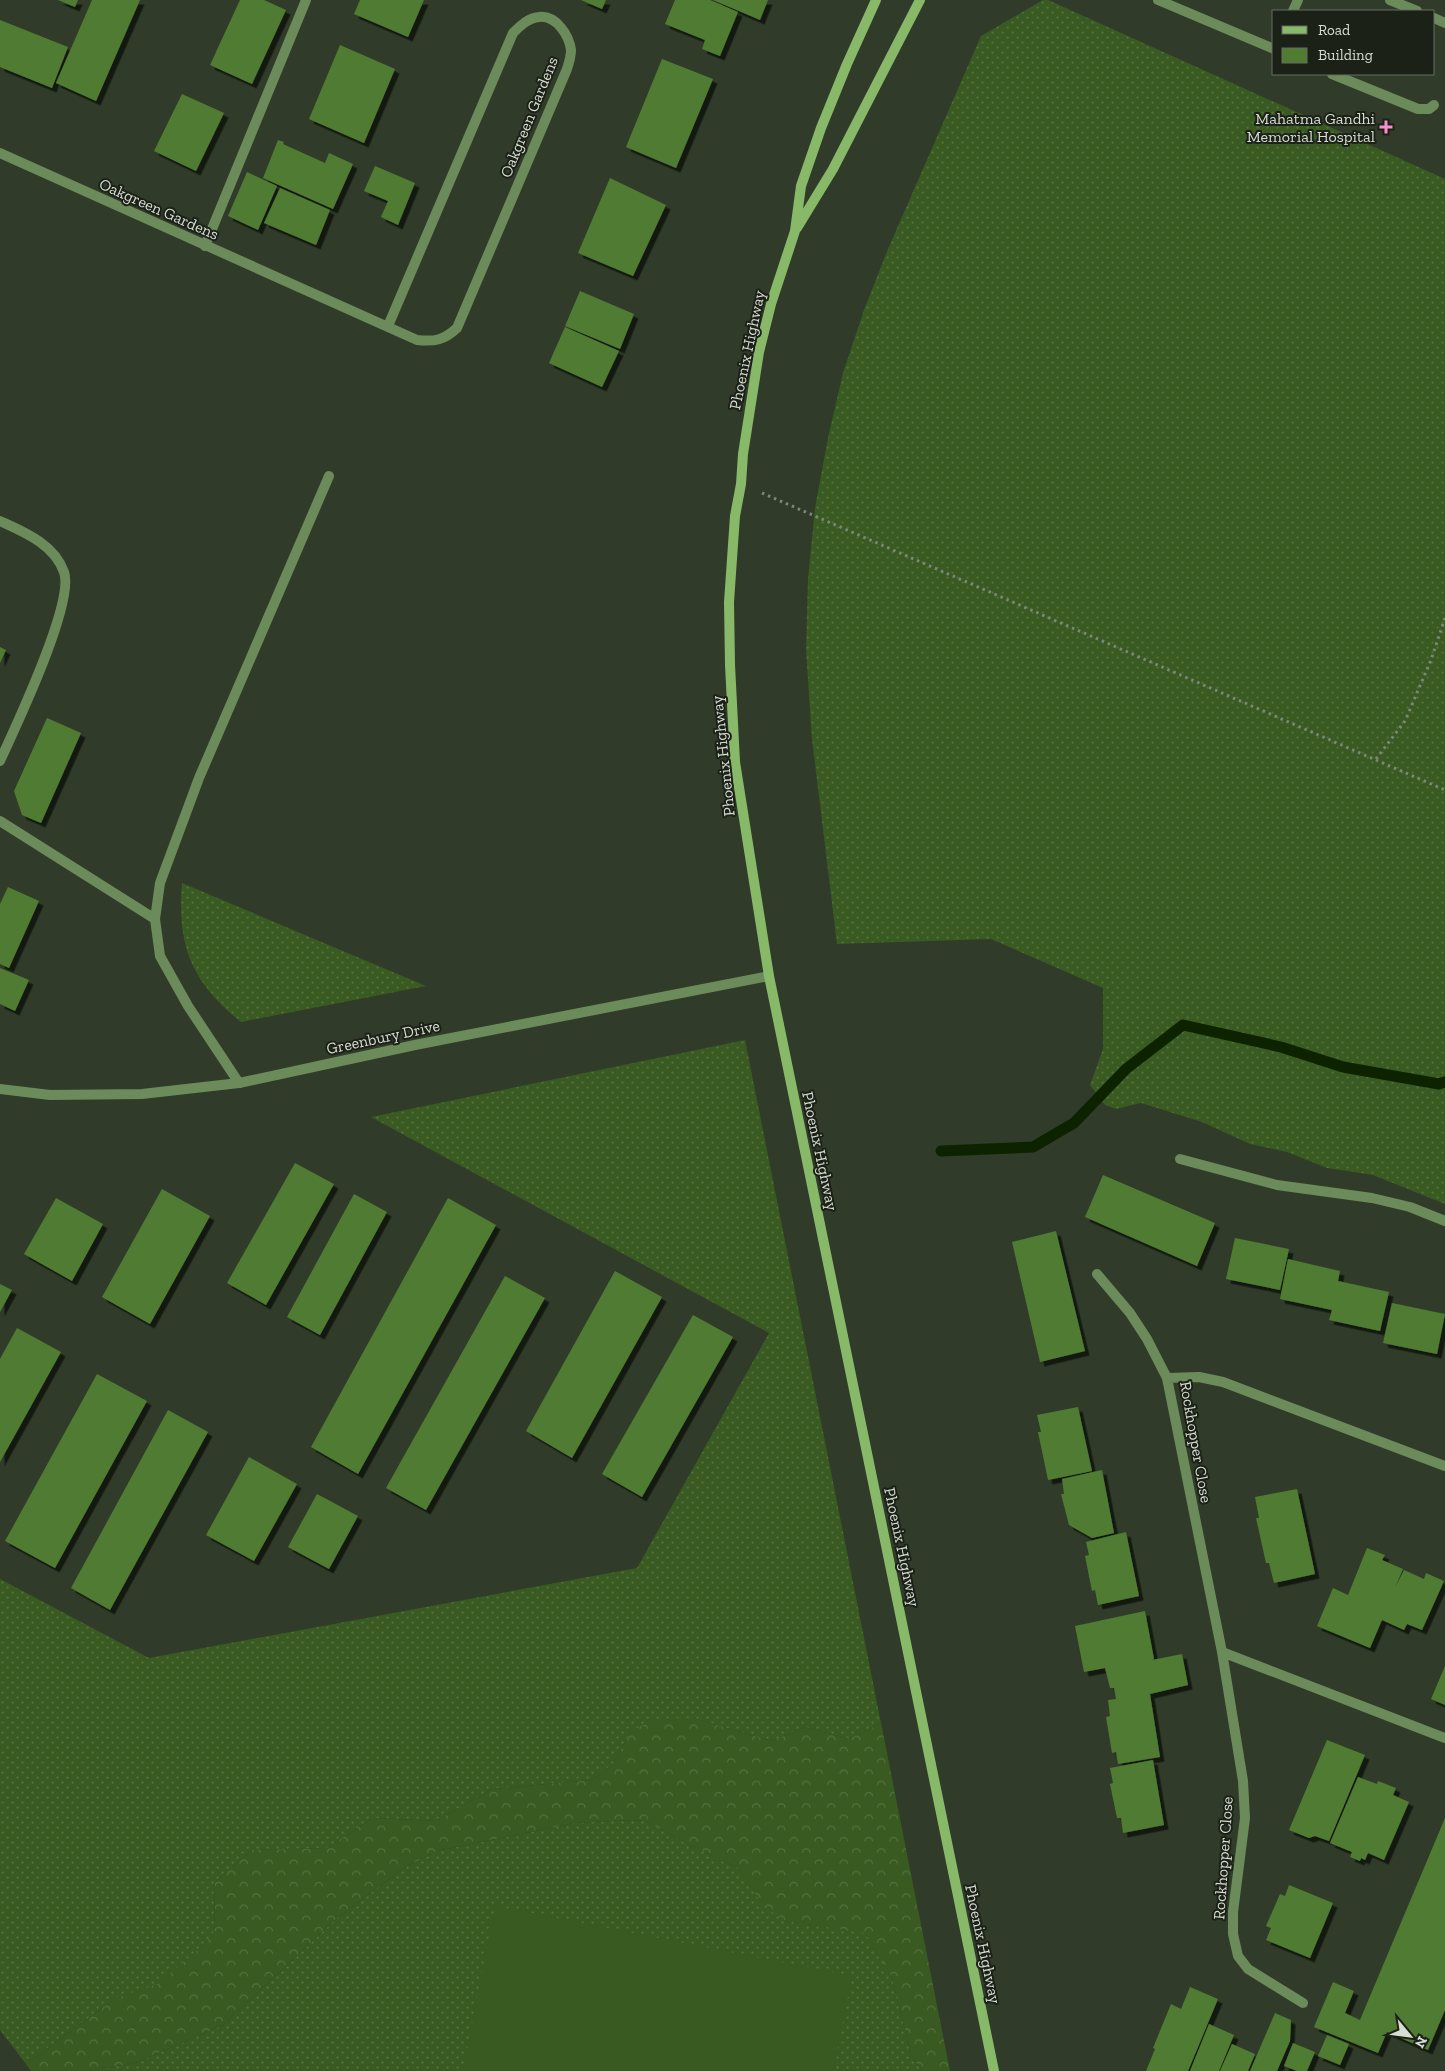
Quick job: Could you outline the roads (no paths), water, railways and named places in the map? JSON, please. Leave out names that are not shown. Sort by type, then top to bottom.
[{"type":"main road","name":"Phoenix Highway","points":[[876,0],[847,64],[800,186],[795,231],[771,304],[759,352],[735,516],[729,602],[735,762],[769,976],[994,2071]]},
{"type":"main road","name":"Phoenix Highway","points":[[795,231],[833,169],[920,0]]},
{"type":"street","points":[[206,246],[306,0]]},
{"type":"street","points":[[1158,0],[1272,49]]},
{"type":"street","points":[[1390,0],[1415,10]]},
{"type":"street","name":"Oakgreen Gardens","points":[[0,153],[417,340],[433,342],[446,338],[457,328],[568,69],[571,51],[567,34],[557,23],[540,17],[525,22],[513,33],[388,326]]},
{"type":"street","points":[[1334,75],[1418,109],[1429,109],[1434,105]]},
{"type":"street","points":[[239,1083],[188,1006],[160,956],[155,920],[160,884],[199,778],[329,476]]},
{"type":"street","points":[[0,521],[36,538],[53,554],[64,572],[66,593],[37,679],[0,761]]},
{"type":"street","points":[[0,821],[155,920]]},
{"type":"street","name":"Greenbury Drive","points":[[0,1089],[50,1095],[142,1094],[239,1083],[415,1045],[769,976]]},
{"type":"street","points":[[1180,1159],[1277,1185],[1372,1198],[1410,1207],[1445,1220]]},
{"type":"street","points":[[1098,1274],[1130,1313],[1147,1339],[1167,1378]]},
{"type":"street","name":"Rockhopper Close","points":[[1303,2003],[1248,1969],[1238,1956],[1233,1934],[1233,1912],[1245,1818],[1243,1782],[1222,1652],[1167,1378],[1199,1378],[1223,1382],[1445,1466]]},
{"type":"street","points":[[1222,1652],[1445,1738]]},
{"type":"waterway","points":[[941,1151],[1033,1147],[1074,1123],[1126,1069],[1183,1025],[1281,1047],[1343,1067],[1439,1084],[1445,1082]]},
{"type":"place","name":"Mahatma Gandhi Memorial Hospital","points":[[1386,127]]}]
